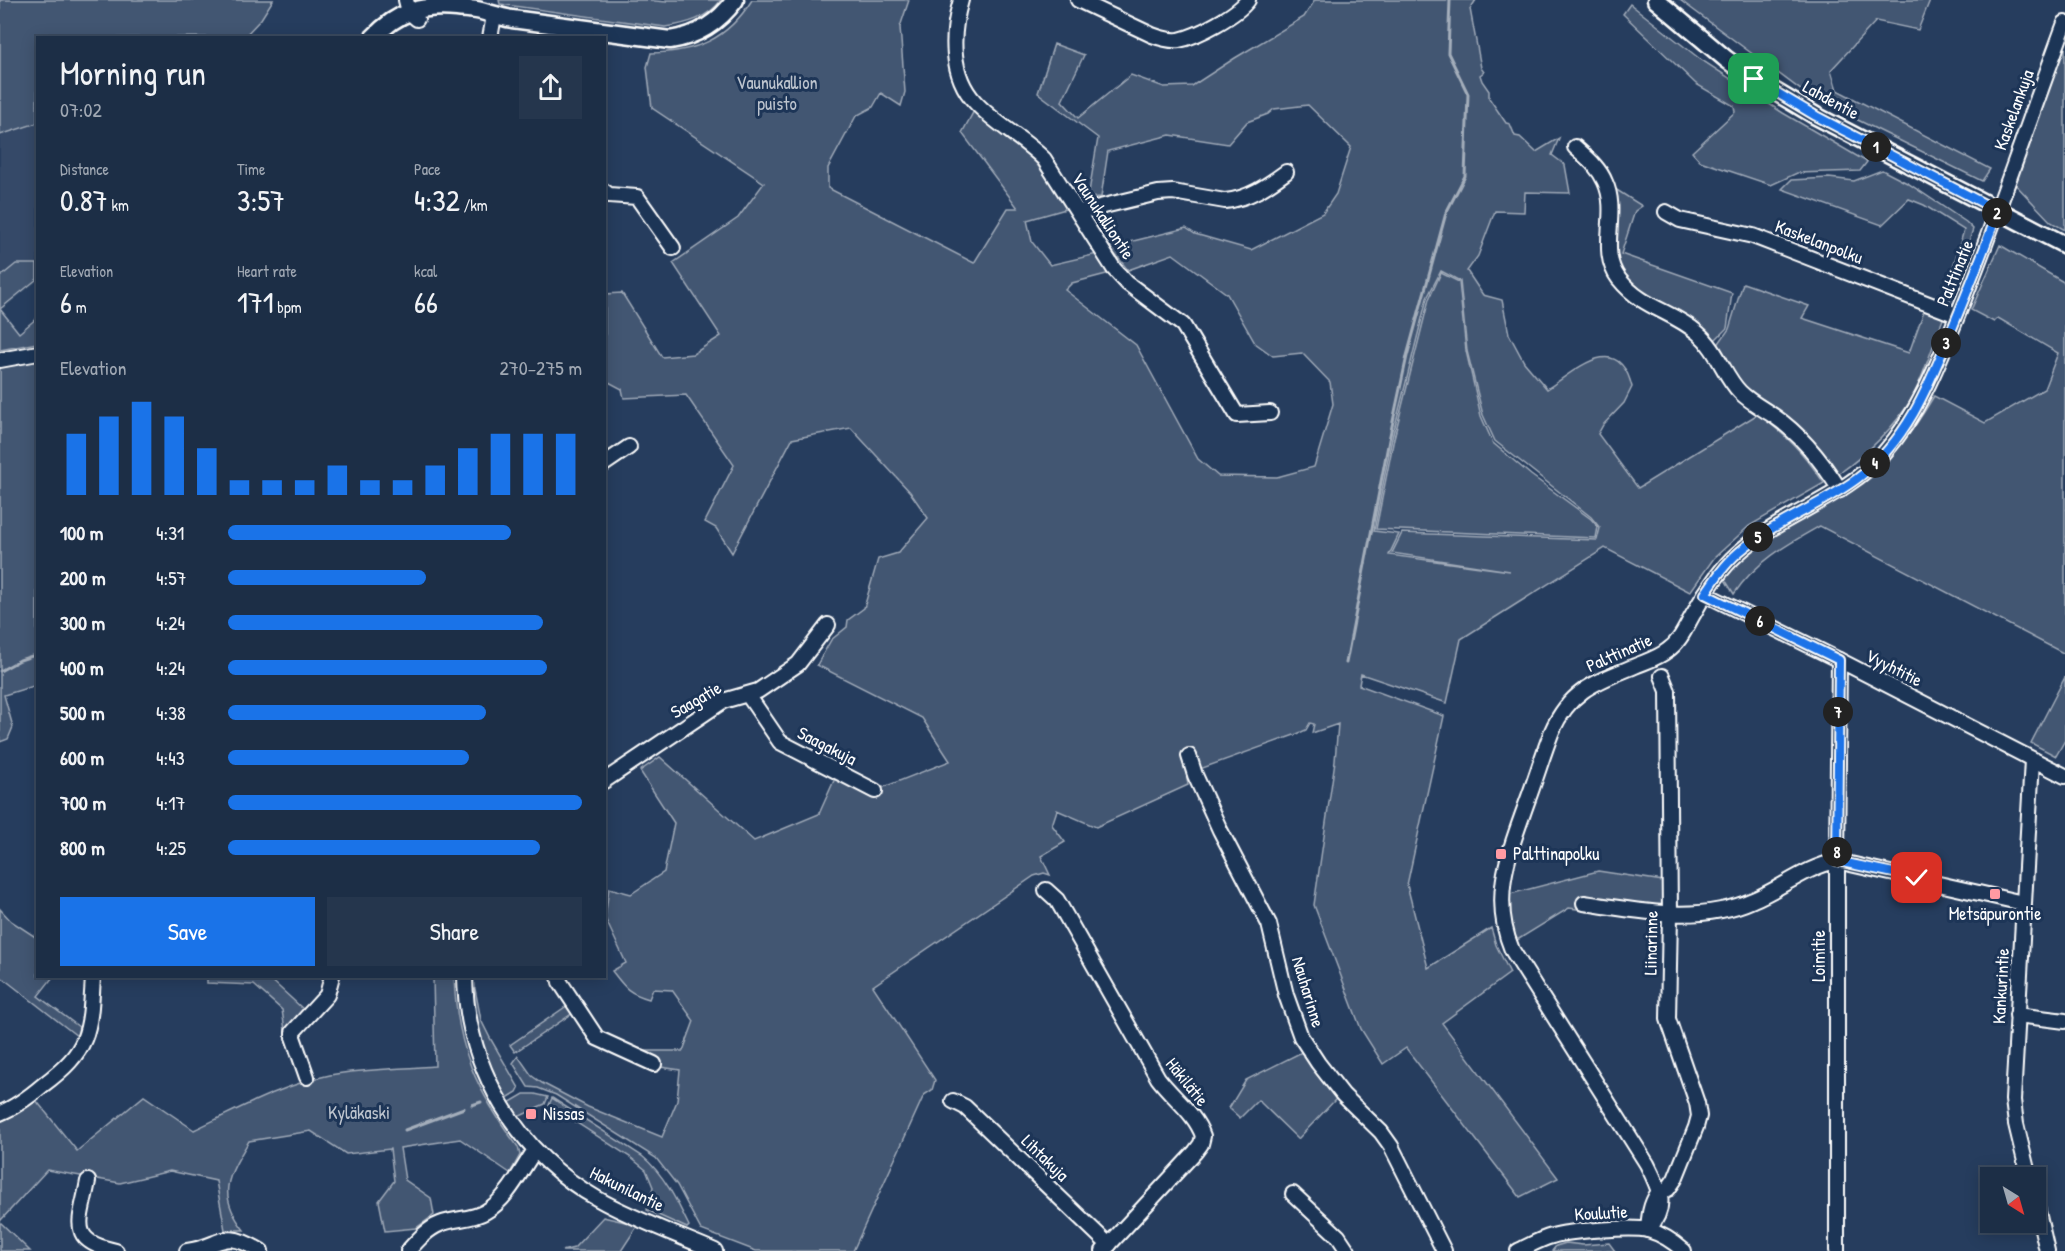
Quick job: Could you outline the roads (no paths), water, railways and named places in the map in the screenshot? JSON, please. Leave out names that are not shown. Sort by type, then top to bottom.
[{"type":"main road","points":[[377,36],[387,23],[413,8],[439,15],[481,20],[494,16],[670,40],[702,31],[722,16],[735,0]]},
{"type":"main road","name":"Lahdentie","points":[[1656,0],[1726,59],[1754,79],[1816,116],[2065,245]]},
{"type":"street","name":"Vaunukalliontie","points":[[961,0],[955,32],[955,50],[957,66],[966,89],[981,108],[1044,159],[1114,269],[1127,283],[1183,325],[1237,415],[1270,413]]},
{"type":"street","points":[[1078,0],[1161,39],[1177,40],[1194,36],[1234,12],[1248,0]]},
{"type":"street","points":[[490,36],[494,16]]},
{"type":"street","name":"Kaskelankuja","points":[[1998,211],[2007,180],[2065,23]]},
{"type":"street","points":[[1575,147],[1594,164],[1606,182],[1611,210],[1608,253],[1610,264],[1621,281],[1640,300],[1652,308],[1677,318],[1699,333],[1720,360],[1738,390],[1797,434],[1819,458],[1840,490]]},
{"type":"street","points":[[1079,212],[1158,193],[1173,192],[1225,201],[1232,200],[1261,190],[1286,172]]},
{"type":"street","points":[[606,193],[609,195],[637,197],[673,248]]},
{"type":"street","name":"Palttinatie","points":[[1658,1193],[1647,1164],[1512,950],[1503,922],[1501,889],[1505,865],[1552,731],[1562,711],[1572,699],[1586,688],[1653,659],[1671,648],[1725,566],[1752,542],[1840,490],[1872,466],[1906,426],[1924,396],[1998,211]]},
{"type":"street","name":"Kaskelanpolku","points":[[1666,212],[1680,220],[1753,236],[1958,315]]},
{"type":"street","points":[[0,360],[36,353]]},
{"type":"street","points":[[606,463],[629,447]]},
{"type":"street","name":"Vyyhtitie","points":[[1705,594],[2065,776]]},
{"type":"street","name":"Saagatie","points":[[606,780],[723,701],[758,691],[798,664],[828,626]]},
{"type":"street","name":"Loimitie","points":[[1837,1251],[1839,660]]},
{"type":"street","name":"Liinarinne","points":[[1658,1193],[1668,1189],[1675,1179],[1699,1116],[1697,1103],[1668,1019],[1670,914],[1668,691],[1662,676]]},
{"type":"street","name":"Saagakuja","points":[[748,695],[780,742],[875,791]]},
{"type":"street","name":"Nauharinne","points":[[1189,756],[1195,775],[1220,830],[1269,924],[1286,995],[1301,1037],[1343,1095],[1381,1132],[1444,1251]]},
{"type":"street","name":"Kankurintie","points":[[2027,1167],[2014,1111],[2017,1015],[2032,760]]},
{"type":"street","points":[[1584,903],[1670,914],[1705,912],[1734,907],[1753,900],[1823,864],[1837,861],[2023,903]]},
{"type":"street","name":"Häkilätie","points":[[1046,890],[1057,900],[1158,1078],[1167,1091],[1194,1117],[1203,1136],[1196,1152],[1106,1248]]},
{"type":"street","points":[[0,1113],[11,1109],[27,1098],[64,1069],[77,1055],[89,1027],[93,978]]},
{"type":"street","points":[[307,1077],[293,1032],[327,995],[331,978]]},
{"type":"street","points":[[559,978],[597,1038],[654,1064]]},
{"type":"street","name":"Hakunilantie","points":[[466,979],[470,1028],[488,1081],[510,1119],[536,1150],[561,1174],[598,1199],[716,1251]]},
{"type":"street","points":[[2017,1015],[2065,1021]]},
{"type":"street","name":"Lihtakuja","points":[[953,1101],[965,1107],[1106,1248]]},
{"type":"street","points":[[408,1251],[432,1227],[441,1223],[472,1218],[498,1203],[536,1150]]},
{"type":"street","points":[[88,1181],[80,1226],[82,1236],[88,1242],[116,1251]]},
{"type":"street","points":[[1648,1230],[1649,1214],[1658,1193]]},
{"type":"street","points":[[1293,1194],[1338,1236],[1348,1251]]},
{"type":"street","name":"Koulutie","points":[[1518,1251],[1543,1239],[1565,1233],[1627,1229],[1648,1230],[1667,1238],[1684,1251]]},
{"type":"street","points":[[2043,1233],[2047,1251]]},
{"type":"street","points":[[187,1251],[227,1238],[247,1243],[261,1251]]},
{"type":"waterway","points":[[1346,663],[1407,356],[1446,213],[1465,176],[1468,94],[1448,53],[1450,0]]},
{"type":"waterway","points":[[0,671],[32,656]]},
{"type":"waterway","points":[[472,1105],[481,1102]]},
{"type":"waterway","points":[[405,1130],[464,1108]]},
{"type":"place","name":"Palttinapolku","points":[[1501,854]]},
{"type":"place","name":"Metsäpurontie","points":[[1995,894]]},
{"type":"place","name":"Nissas","points":[[531,1114]]},
{"type":"park label","name":"Vaunukallion puisto","points":[[777,94]]},
{"type":"park label","name":"Kyläkaski","points":[[359,1113]]}]
